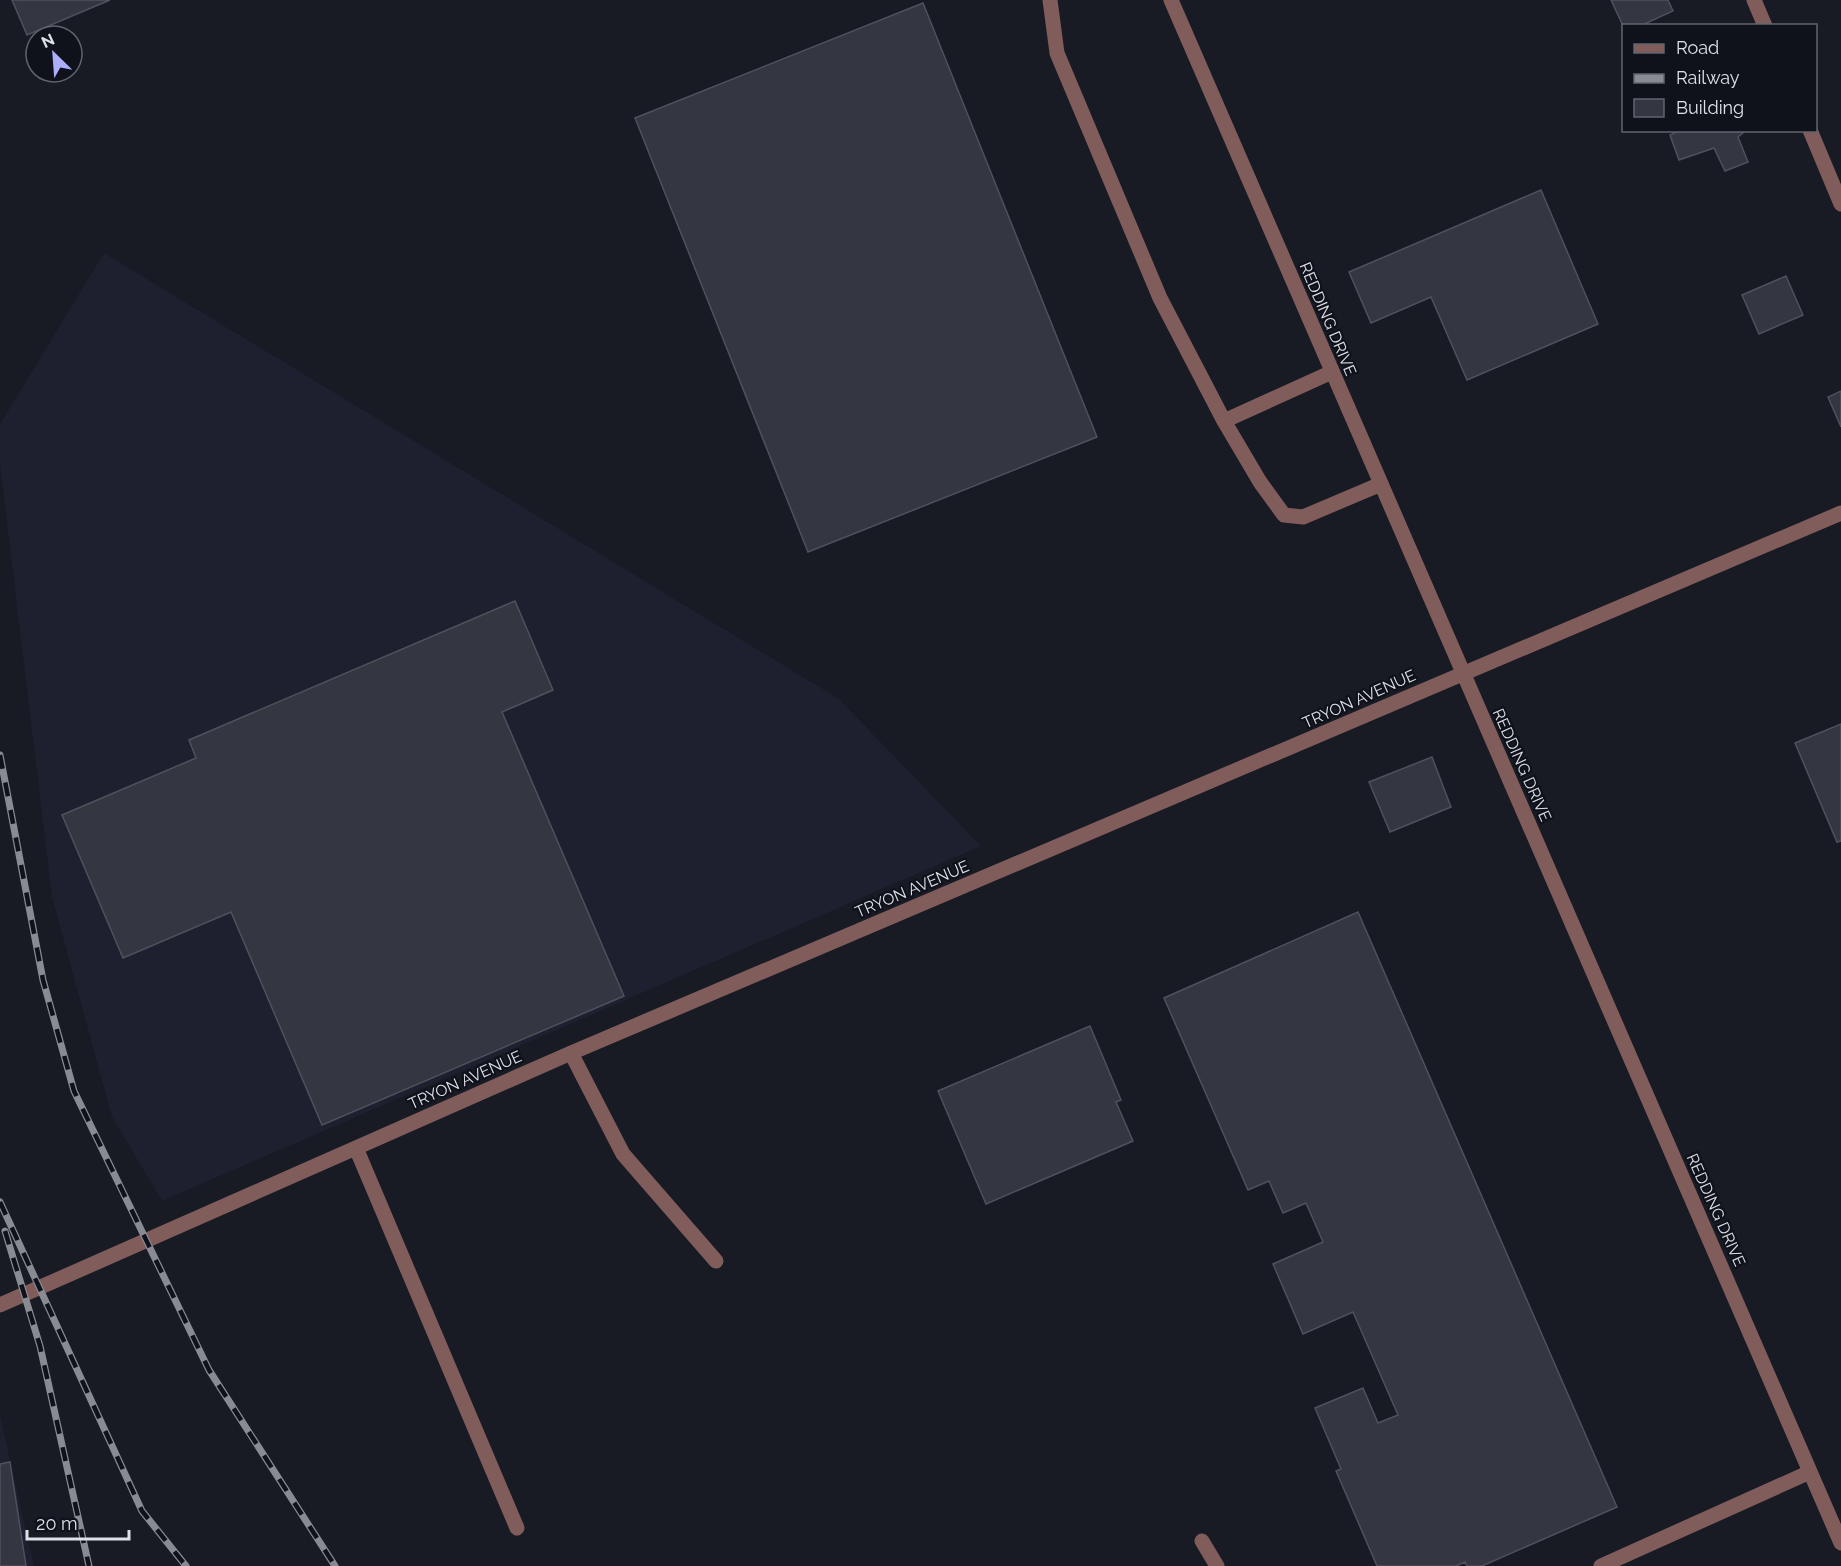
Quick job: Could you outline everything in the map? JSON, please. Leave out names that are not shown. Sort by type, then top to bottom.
[{"type":"street","points":[[1050,0],[1058,53],[1160,298],[1224,422],[1260,482],[1284,515],[1304,517],[1381,484]]},
{"type":"street","name":"REDDING DRIVE","points":[[1171,0],[1841,1543]]},
{"type":"street","points":[[1754,0],[1764,24]]},
{"type":"street","points":[[1811,132],[1841,204]]},
{"type":"street","points":[[1224,422],[1332,372]]},
{"type":"street","name":"TRYON AVENUE","points":[[0,1305],[571,1053],[1287,751],[1841,513]]},
{"type":"street","points":[[571,1053],[623,1154],[716,1261]]},
{"type":"street","points":[[356,1148],[517,1528]]},
{"type":"street","points":[[1601,1566],[1810,1472]]},
{"type":"street","points":[[1202,1541],[1217,1566]]},
{"type":"shaded area","points":[[104,253],[839,699],[981,846],[162,1201],[112,1117],[52,897],[0,464],[0,424]]},
{"type":"shaded area","points":[[0,1416],[34,1566],[0,1566]]},
{"type":"building","points":[[12,0],[110,0],[53,24],[24,24],[24,28]]},
{"type":"building","points":[[1611,0],[1668,0],[1673,11],[1644,24],[1622,24]]},
{"type":"building","points":[[923,3],[1097,437],[808,552],[635,118]]},
{"type":"building","points":[[1676,132],[1743,132],[1738,137],[1748,162],[1725,171],[1714,148],[1679,160],[1670,135]]},
{"type":"building","points":[[1541,190],[1598,324],[1467,380],[1431,297],[1371,323],[1349,272]]},
{"type":"building","points":[[1786,276],[1803,315],[1759,334],[1742,295]]},
{"type":"building","points":[[1841,391],[1841,427],[1828,397]]},
{"type":"building","points":[[515,601],[553,690],[502,712],[624,996],[322,1125],[231,912],[123,958],[62,815],[196,758],[189,740]]},
{"type":"building","points":[[1841,724],[1841,841],[1837,842],[1795,743]]},
{"type":"building","points":[[1432,757],[1451,807],[1390,832],[1369,782]]},
{"type":"building","points":[[1358,912],[1617,1507],[1482,1566],[1467,1566],[1465,1562],[1456,1566],[1377,1566],[1336,1471],[1341,1469],[1315,1408],[1363,1388],[1378,1423],[1398,1415],[1353,1312],[1303,1334],[1273,1264],[1323,1242],[1306,1203],[1283,1213],[1269,1181],[1248,1190],[1164,998]]},
{"type":"building","points":[[1090,1026],[1121,1100],[1116,1102],[1133,1141],[986,1204],[938,1091]]},
{"type":"building","points":[[10,1462],[26,1566],[0,1566],[0,1464]]},
{"type":"railway","points":[[0,755],[43,980],[74,1091],[209,1370],[335,1566]]},
{"type":"railway","points":[[0,1202],[142,1511],[186,1566]]},
{"type":"railway","points":[[5,1231],[40,1346],[89,1566]]}]
